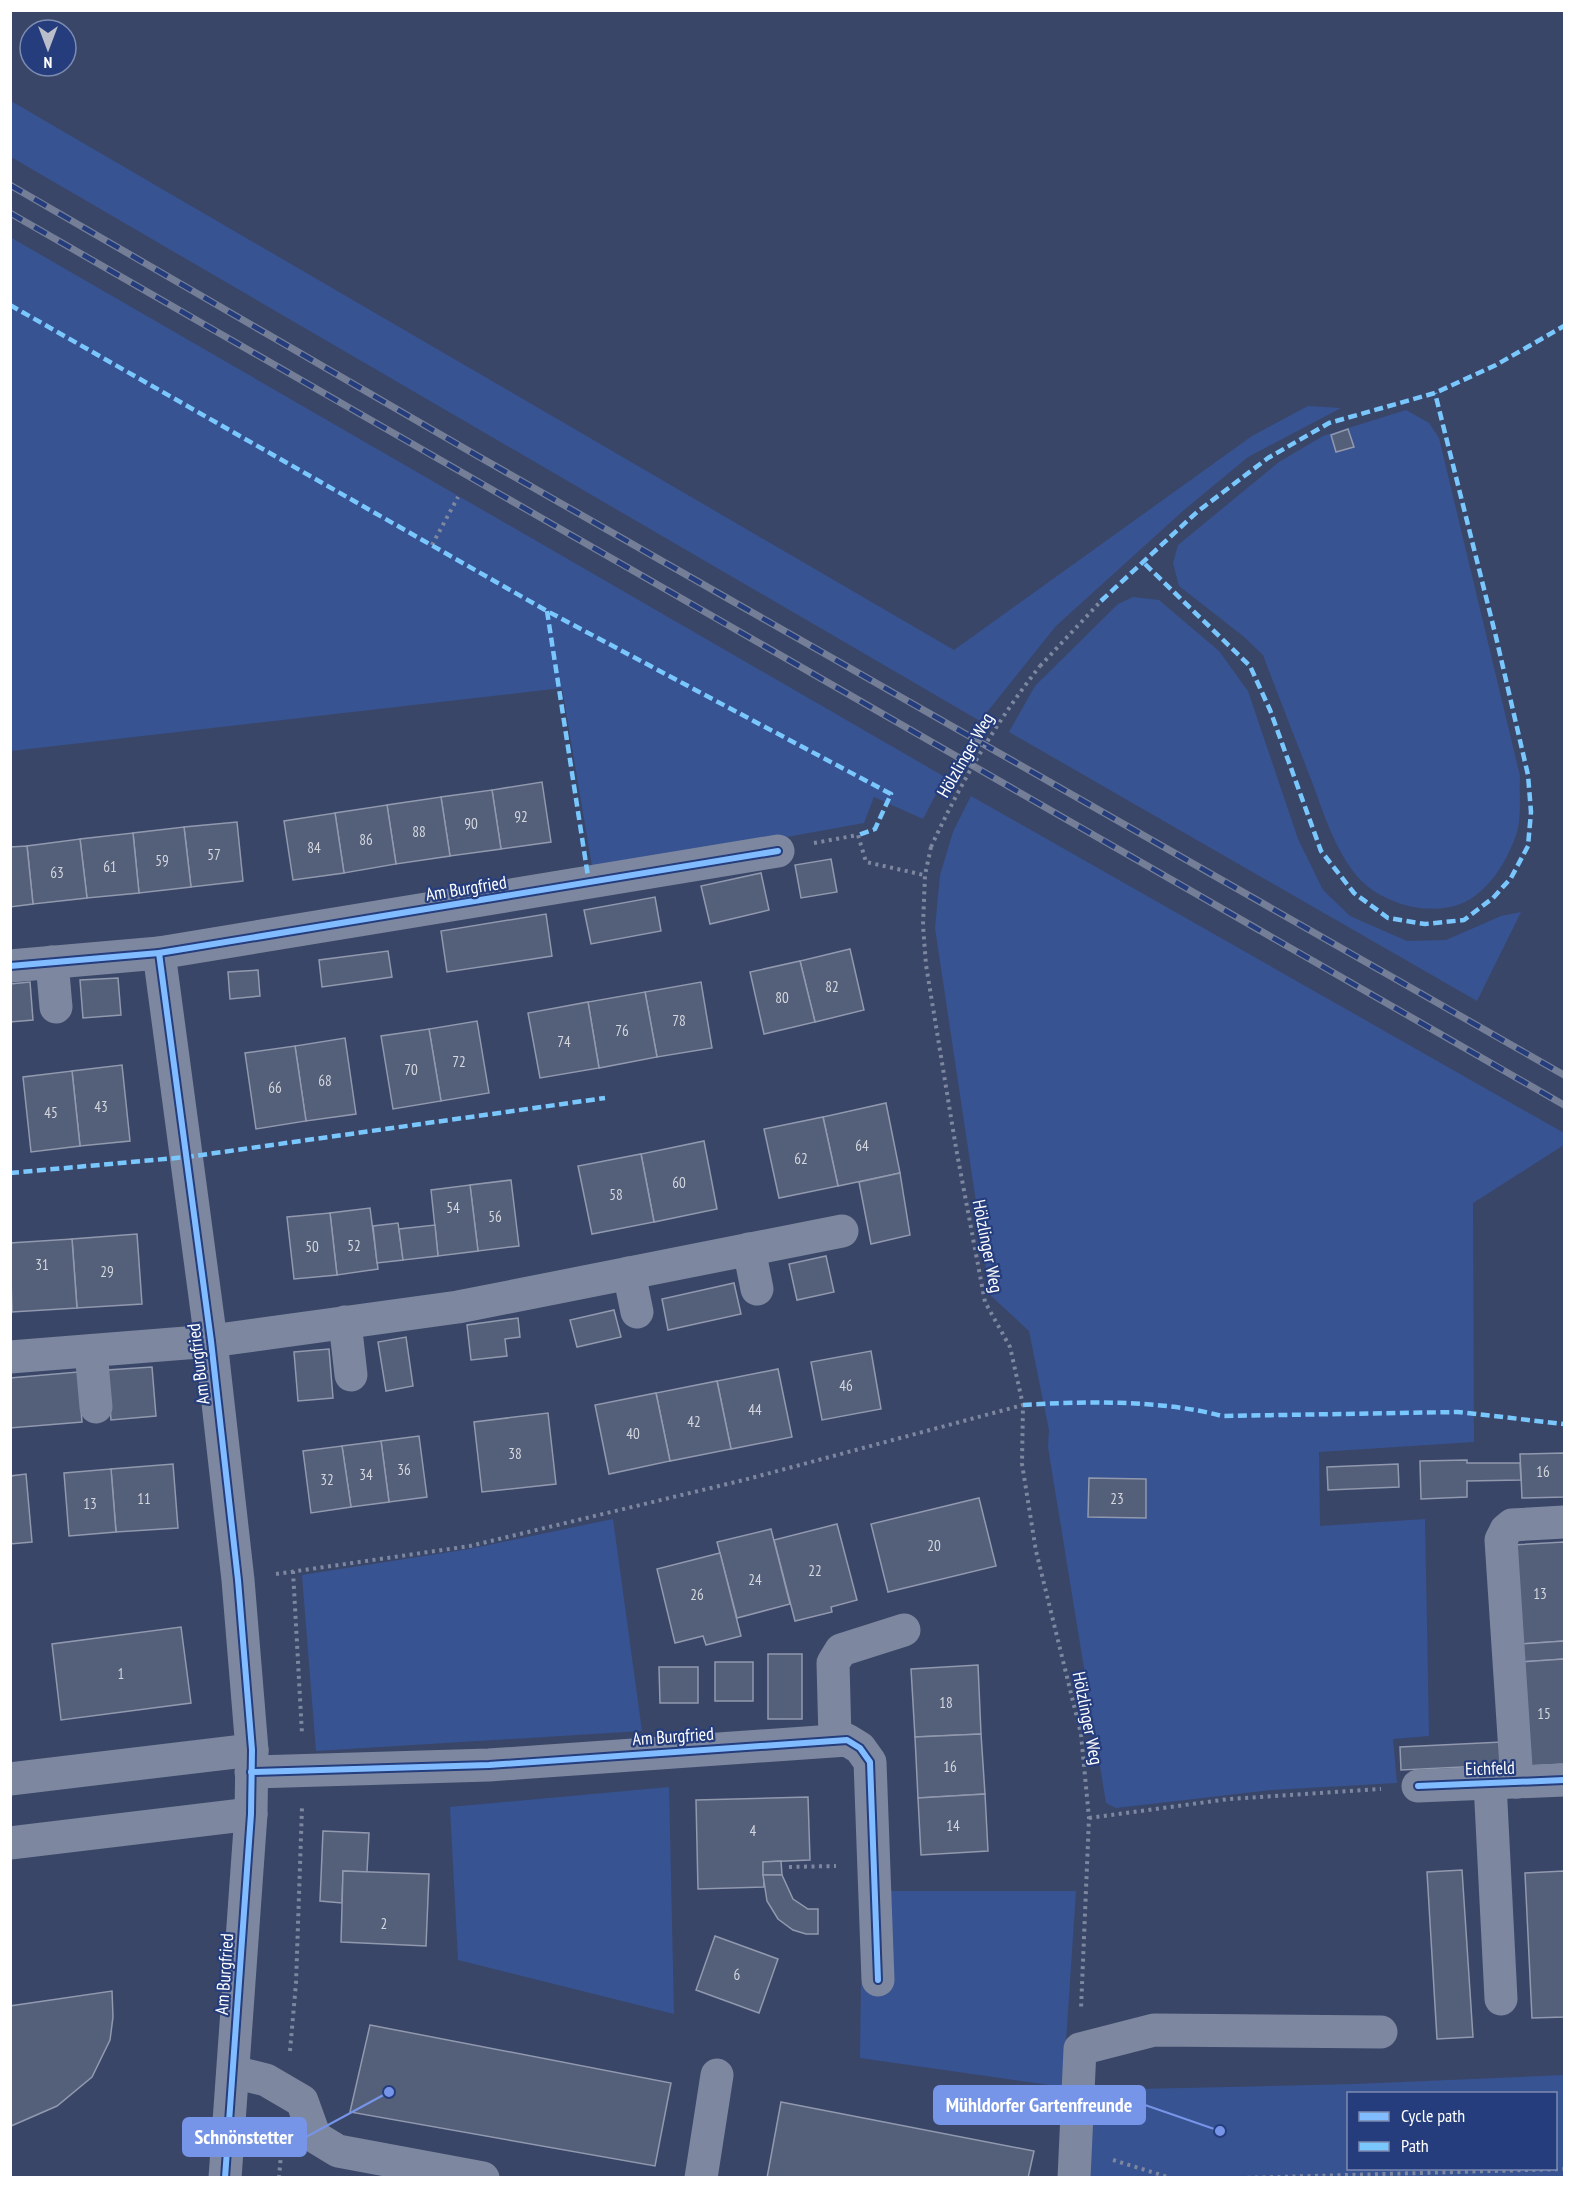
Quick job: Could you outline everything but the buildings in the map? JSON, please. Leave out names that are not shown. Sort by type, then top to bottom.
[{"type":"street","name":"Am Burgfried","points":[[10,966],[159,954],[778,851]]},
{"type":"street","name":"Am Burgfried","points":[[159,954],[211,1341],[238,1580],[252,1761],[225,2178]]},
{"type":"street","points":[[52,962],[56,1007]]},
{"type":"street","name":"Am Burgfried","points":[[10,1357],[211,1341],[458,1307],[842,1231]]},
{"type":"street","points":[[749,1249],[757,1289]]},
{"type":"street","points":[[629,1273],[637,1312]]},
{"type":"street","points":[[345,1323],[351,1375]]},
{"type":"street","points":[[91,1351],[96,1407]]},
{"type":"street","points":[[1501,1999],[1503,1783],[1501,1540],[1506,1530],[1512,1525],[1564,1522]]},
{"type":"street","points":[[835,1739],[833,1663],[841,1650],[904,1630]]},
{"type":"street","name":"Am Burgfried","points":[[10,1779],[252,1761],[304,1770],[489,1765],[835,1739],[847,1740],[860,1748],[870,1762],[878,1980]]},
{"type":"street","name":"Eichfeld","points":[[1418,1786],[1564,1780]]},
{"type":"street","points":[[10,1843],[250,1814]]},
{"type":"street","points":[[1075,2163],[1080,2049],[1154,2030],[1381,2031]]},
{"type":"street","points":[[232,2072],[266,2080],[287,2090],[302,2101],[315,2137],[338,2151],[483,2178]]},
{"type":"street","points":[[701,2178],[717,2075]]},
{"type":"path","points":[[432,545],[458,497]]},
{"type":"path","points":[[778,851],[858,835],[866,862],[925,874]]},
{"type":"path","points":[[238,1580],[470,1546],[744,1480],[1023,1406]]},
{"type":"path","points":[[279,2178],[296,1983],[304,1770],[293,1571]]},
{"type":"path","points":[[1089,1818],[1229,1799],[1418,1786]]},
{"type":"path","points":[[789,1867],[874,1865]]},
{"type":"path","points":[[1075,2163],[1171,2178]]},
{"type":"path","points":[[1240,2178],[1528,2170]]},
{"type":"shaded area","points":[[11,101],[954,650],[1252,436],[1308,406],[1341,408],[1248,457],[1184,510],[1056,626],[980,721],[11,157]]},
{"type":"shaded area","points":[[10,237],[945,777],[923,819],[874,797],[864,823],[593,872],[562,688],[11,751]]},
{"type":"shaded area","points":[[1406,410],[1429,423],[1439,438],[1520,776],[1518,828],[1502,864],[1490,882],[1474,896],[1452,907],[1437,909],[1407,906],[1393,901],[1367,886],[1349,866],[1331,831],[1263,655],[1243,636],[1179,586],[1173,563],[1178,545],[1279,462],[1323,436]]},
{"type":"shaded area","points":[[1133,597],[1159,600],[1219,651],[1248,691],[1298,839],[1323,890],[1350,916],[1407,941],[1446,940],[1501,916],[1521,912],[1477,1001],[1009,732],[1035,686],[1118,604]]},
{"type":"shaded area","points":[[971,796],[1564,1133],[1564,1145],[1473,1203],[1474,1442],[1319,1452],[1320,1526],[1425,1519],[1429,1736],[1393,1739],[1397,1783],[1271,1790],[1116,1808],[1106,1803],[1048,1447],[1049,1430],[1029,1331],[990,1295],[935,928],[940,875],[953,832]]},
{"type":"shaded area","points":[[613,1519],[642,1731],[316,1751],[302,1575],[469,1549]]},
{"type":"shaded area","points":[[669,1787],[674,2014],[458,1960],[450,1807]]},
{"type":"shaded area","points":[[889,1891],[1076,1891],[1063,2087],[860,2058],[861,1983],[890,1983]]},
{"type":"shaded area","points":[[1564,2075],[1564,2177],[1090,2178],[1092,2090],[1354,2084]]},
{"type":"railway","points":[[10,185],[469,451],[1564,1075]]},
{"type":"railway","points":[[10,213],[1564,1105]]},
{"type":"marked path","points":[[10,305],[547,611],[891,794],[875,829],[858,835]]},
{"type":"marked path","points":[[1101,601],[1197,512],[1268,458],[1329,423],[1435,393],[1496,365],[1564,326]]},
{"type":"marked path","points":[[1145,564],[1250,666],[1270,710],[1321,851],[1354,893],[1388,918],[1425,924],[1464,920],[1493,898],[1511,878],[1528,846],[1531,812],[1528,775],[1435,393]]},
{"type":"marked path","points":[[547,611],[589,883]]},
{"type":"marked path","points":[[10,1173],[187,1157],[605,1098]]},
{"type":"marked path","points":[[1023,1405],[1149,1404],[1222,1416],[1458,1412],[1564,1424]]},
{"type":"cycle path","points":[[10,966],[159,953],[778,851]]},
{"type":"cycle path","points":[[159,953],[211,1341],[238,1580],[252,1750],[251,1814],[225,2178]]},
{"type":"cycle path","points":[[251,1772],[489,1765],[847,1740],[860,1748],[870,1762],[878,1980]]},
{"type":"cycle path","points":[[1418,1786],[1564,1780]]},
{"type":"place","name":"Schnönstetter","points":[[389,2092]]},
{"type":"place","name":"Mühldorfer Gartenfreunde","points":[[1220,2131]]}]
